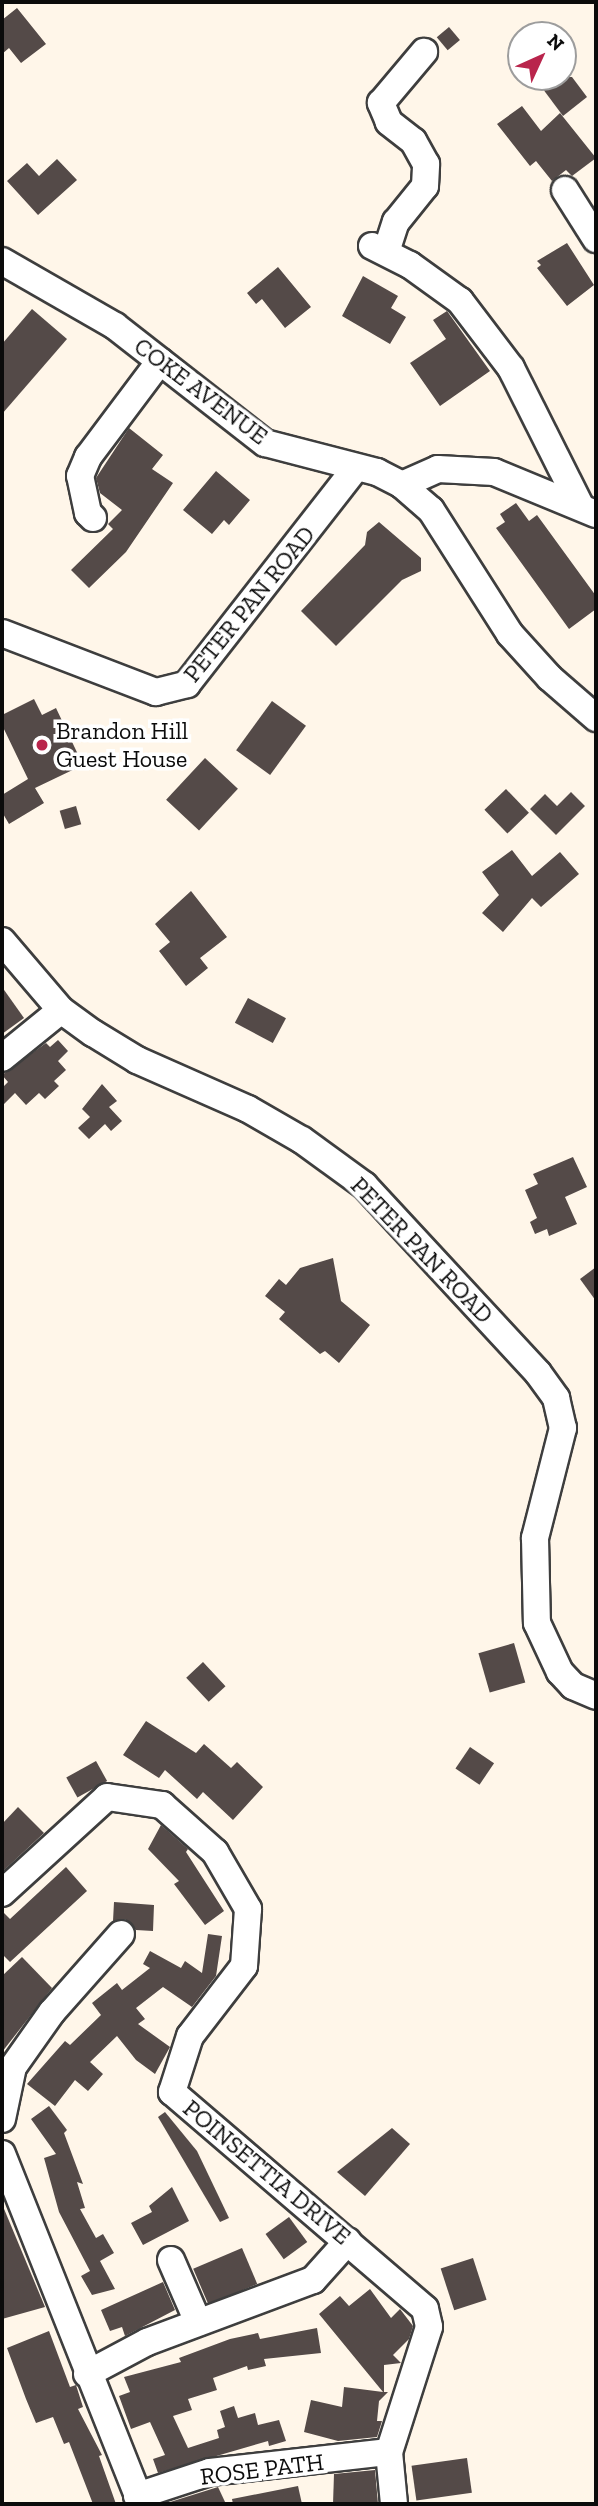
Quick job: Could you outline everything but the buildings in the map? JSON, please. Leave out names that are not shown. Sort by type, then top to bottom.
[{"type":"street","points":[[424,52],[382,103],[389,122],[413,141],[426,164],[425,186],[396,222],[379,249],[460,301],[504,358],[588,510]]},
{"type":"street","points":[[565,190],[596,239]]},
{"type":"street","name":"COKE AVENUE","points":[[2,261],[115,326],[265,443],[377,472],[402,485],[431,510],[510,634],[594,713]]},
{"type":"street","points":[[93,518],[88,513],[80,476],[88,457],[160,361]]},
{"type":"street","name":"PETER PAN ROAD","points":[[2,633],[156,692],[187,684],[356,468]]},
{"type":"street","points":[[402,485],[438,470],[494,472],[588,510]]},
{"type":"street","name":"PETER PAN ROAD","points":[[4,948],[61,1010],[137,1060],[248,1110],[302,1140],[364,1185],[538,1373],[556,1398],[563,1428],[535,1538],[537,1623],[560,1672],[573,1686],[596,1696]]},
{"type":"street","points":[[2,1058],[61,1010]]},
{"type":"street","name":"POINSETTIA DRIVE","points":[[2,1893],[107,1797],[162,1805],[215,1852],[248,1909],[244,1966],[190,2036],[173,2092],[425,2309],[429,2327],[389,2452],[394,2504]]},
{"type":"street","points":[[2,2119],[13,2067],[52,2012],[121,1934]]},
{"type":"street","points":[[2,2154],[139,2500]]},
{"type":"street","points":[[87,2374],[198,2322],[313,2280],[348,2241]]},
{"type":"street","points":[[171,2260],[198,2322]]},
{"type":"street","name":"ROSE PATH","points":[[139,2500],[210,2472],[389,2452]]},
{"type":"place","name":"Brandon Hill Guest House","points":[[42,745]]}]
